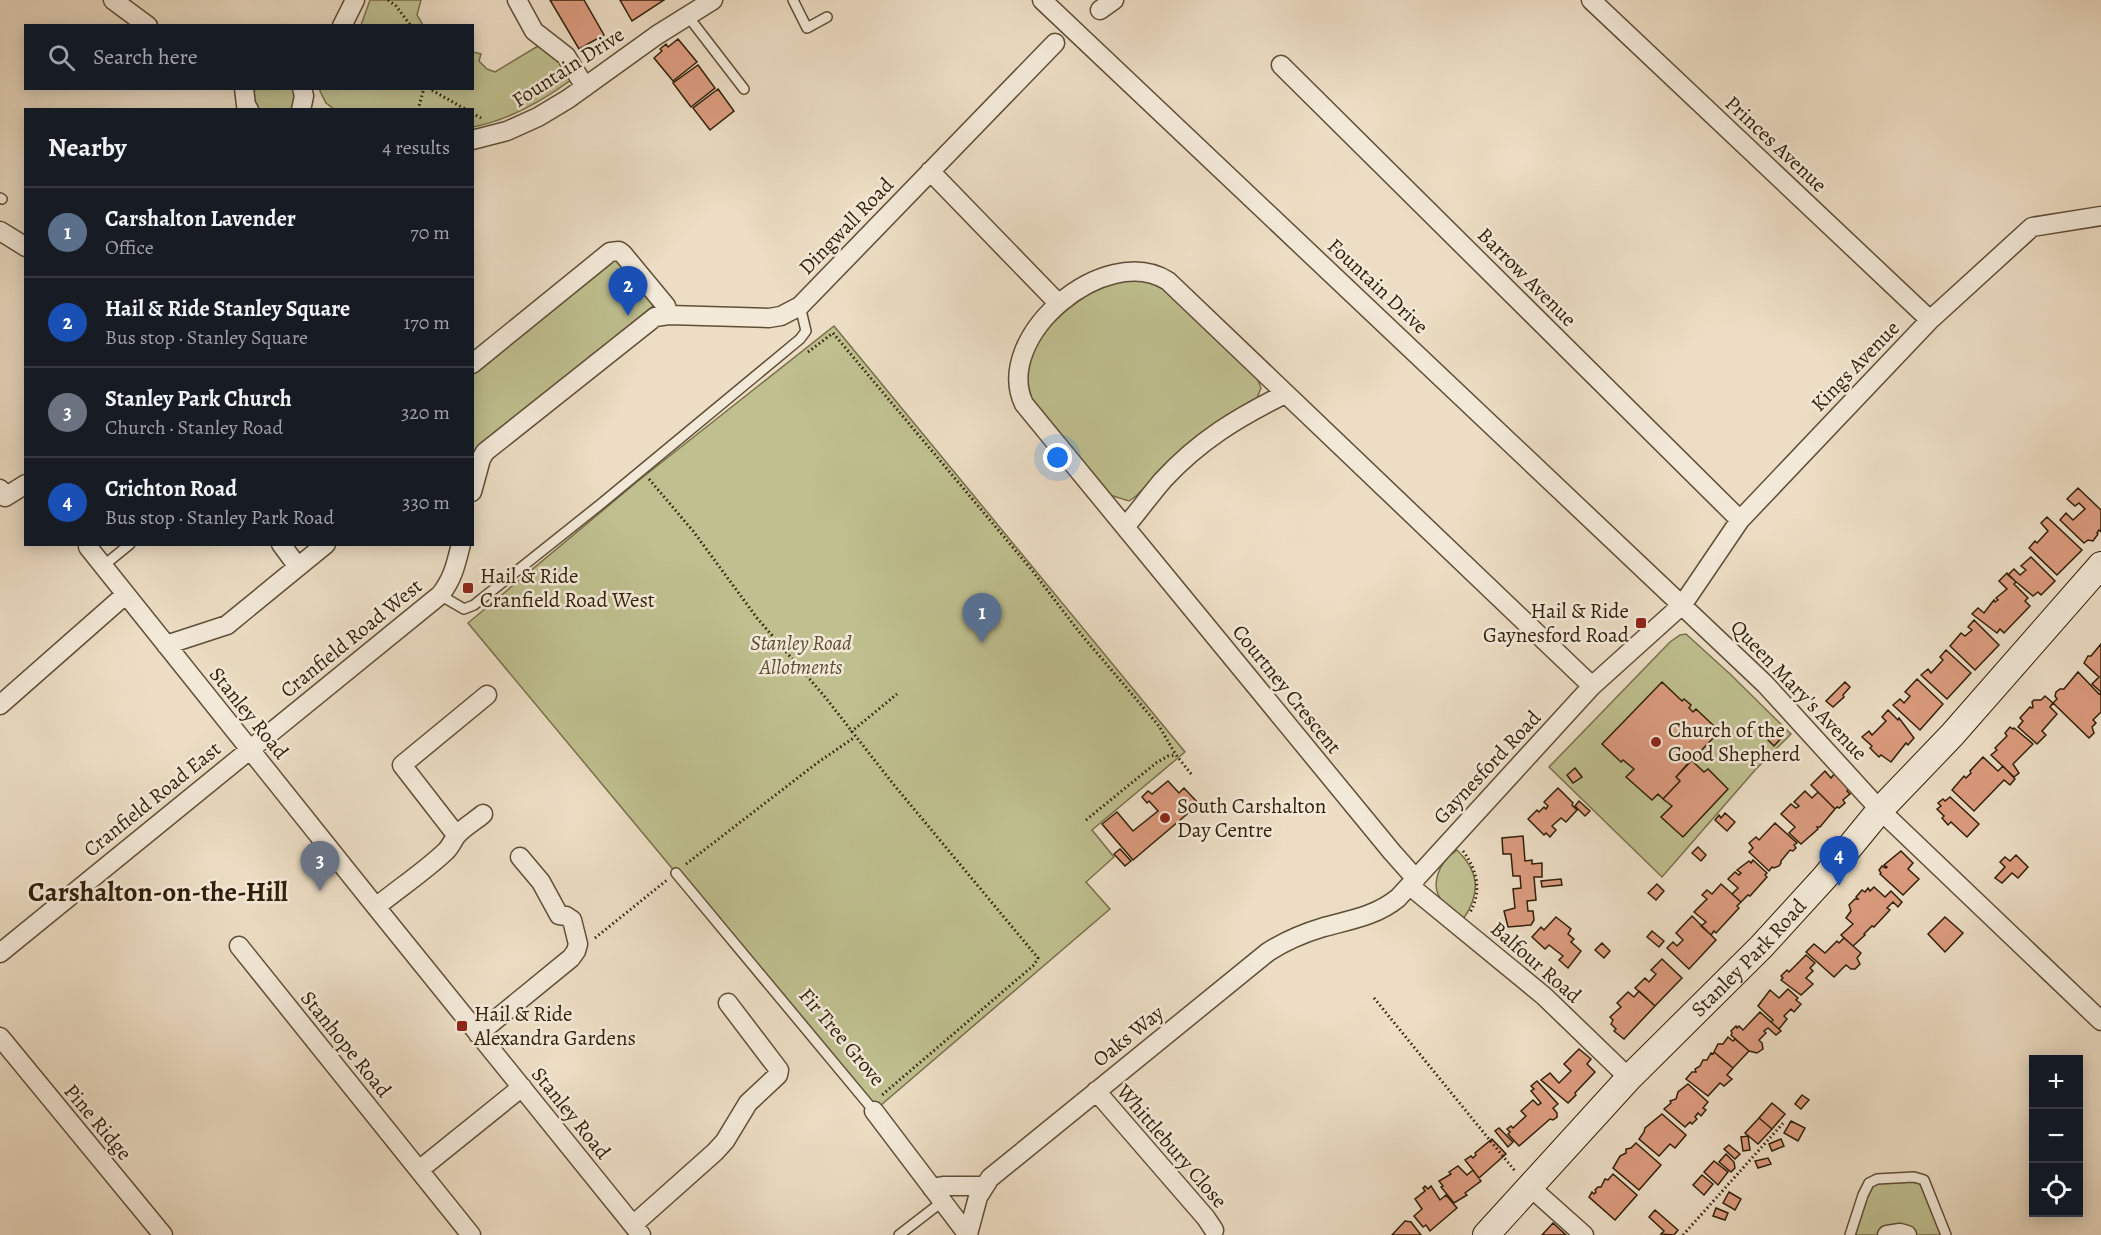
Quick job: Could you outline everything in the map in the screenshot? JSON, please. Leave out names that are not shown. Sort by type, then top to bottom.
[{"type":"street","points":[[113,0],[145,24]]},
{"type":"street","points":[[343,24],[355,0]]},
{"type":"street","points":[[517,0],[534,31],[566,56],[585,87]]},
{"type":"street","name":"Fountain Drive","points":[[474,139],[521,125],[554,108],[687,15],[713,0]]},
{"type":"street","name":"Fountain Drive","points":[[1042,0],[1683,604]]},
{"type":"street","name":"Princes Avenue","points":[[1592,0],[1930,320]]},
{"type":"street","name":"Dingwall Road","points":[[797,308],[1055,43]]},
{"type":"street","name":"Barrow Avenue","points":[[1281,65],[1740,520]]},
{"type":"street","points":[[243,90],[248,108]]},
{"type":"street","points":[[302,98],[314,108]]},
{"type":"street","points":[[930,171],[1058,303]]},
{"type":"street","name":"Kings Avenue","points":[[1683,604],[1740,520],[1930,320],[2032,227],[2101,216]]},
{"type":"street","points":[[0,231],[24,246]]},
{"type":"street","points":[[474,362],[610,252],[619,251],[626,257],[666,306],[669,315]]},
{"type":"street","name":"Courtney Crescent","points":[[1413,882],[1031,413],[1018,393],[1018,370],[1022,358],[1041,323],[1058,303],[1082,286],[1113,274],[1137,270],[1160,275],[1592,686]]},
{"type":"street","points":[[475,468],[492,446],[649,321],[661,315],[769,318],[781,316],[797,308]]},
{"type":"street","points":[[1125,527],[1165,478],[1218,431],[1234,420],[1285,394]]},
{"type":"street","points":[[0,489],[5,497],[24,485]]},
{"type":"street","points":[[282,546],[298,567]]},
{"type":"street","points":[[166,645],[227,625],[324,546]]},
{"type":"street","points":[[446,588],[460,546]]},
{"type":"street","name":"Stanley Road","points":[[88,547],[637,1230]]},
{"type":"street","name":"Stanley Park Road","points":[[1486,1235],[1629,1078],[1761,947],[1825,877],[1880,810],[1952,735],[2101,565]]},
{"type":"street","name":"Cranfield Road West","points":[[249,749],[446,588]]},
{"type":"street","points":[[0,705],[125,595]]},
{"type":"street","name":"Gaynesford Road","points":[[1308,932],[1379,911],[1398,898],[1592,686],[1683,604]]},
{"type":"street","name":"Queen Mary's Avenue","points":[[1683,604],[1765,684],[1880,810],[2101,1021]]},
{"type":"street","points":[[456,836],[402,765],[487,695]]},
{"type":"street","name":"Cranfield Road East","points":[[0,953],[249,749]]},
{"type":"street","points":[[376,908],[413,880],[453,844],[456,836],[483,814]]},
{"type":"street","points":[[478,1034],[562,966],[576,951],[578,944],[572,920],[559,915],[541,882],[520,857]]},
{"type":"street","name":"Balfour Road","points":[[1413,882],[1460,927],[1544,996],[1629,1078]]},
{"type":"street","name":"Oaks Way","points":[[968,1234],[983,1186],[999,1170],[1268,951],[1308,932]]},
{"type":"street","name":"Stanhope Road","points":[[239,946],[471,1235]]},
{"type":"street","points":[[637,1230],[715,1152],[725,1141],[748,1103],[778,1075],[779,1070],[728,1003]]},
{"type":"street","name":"Pine Ridge","points":[[0,1037],[163,1235]]},
{"type":"street","points":[[419,1170],[522,1087]]},
{"type":"street","name":"Whittlebury Close","points":[[1096,1091],[1214,1230]]},
{"type":"street","name":"Fir Tree Grove","points":[[871,1107],[968,1234]]},
{"type":"street","points":[[937,1194],[943,1185],[983,1186]]},
{"type":"street","points":[[1529,1186],[1584,1235]]},
{"type":"street","points":[[1887,1235],[1900,1233],[1907,1235]]},
{"type":"lane","points":[[793,0],[807,28],[827,17]]},
{"type":"lane","points":[[687,15],[744,89]]},
{"type":"lane","points":[[446,588],[464,609],[474,605],[602,504],[800,339],[806,331],[797,308]]},
{"type":"lane","points":[[103,566],[128,546]]},
{"type":"lane","name":"Fir Tree Grove","points":[[676,873],[871,1107]]},
{"type":"lane","points":[[1850,1235],[1869,1183],[1877,1179],[1914,1177],[1924,1180],[1929,1189],[1946,1235]]},
{"type":"lane","points":[[899,1235],[911,1226],[937,1194]]},
{"type":"lane","points":[[911,1226],[918,1235]]},
{"type":"path","points":[[388,0],[396,6],[410,24]]},
{"type":"path","points":[[419,108],[425,90]]},
{"type":"path","points":[[430,90],[463,108]]},
{"type":"path","points":[[805,354],[833,333],[1159,726],[1176,755],[1192,775]]},
{"type":"path","points":[[649,478],[693,531],[757,618],[825,697],[855,737],[1038,958],[1034,965],[871,1107]]},
{"type":"path","points":[[851,732],[897,694]]},
{"type":"path","points":[[576,951],[855,737]]},
{"type":"path","points":[[1086,820],[1156,763],[1167,756],[1176,755]]},
{"type":"path","points":[[1452,838],[1469,860],[1478,885],[1476,902],[1460,927]]},
{"type":"path","points":[[1374,998],[1519,1177],[1529,1186]]},
{"type":"path","points":[[1683,1235],[1785,1120]]},
{"type":"green space","points":[[370,0],[421,0],[417,15],[422,24],[361,24]]},
{"type":"green space","points":[[538,46],[560,62],[571,80],[524,109],[499,120],[474,127],[474,108],[333,108],[326,103],[320,91],[474,90],[474,52],[481,54],[479,61],[487,69],[495,72]]},
{"type":"green space","points":[[255,90],[295,90],[295,105],[293,108],[257,108],[253,96]]},
{"type":"green space","points":[[617,258],[654,303],[653,306],[474,451],[474,371],[610,259]]},
{"type":"green space","points":[[1142,279],[1167,292],[1257,378],[1261,388],[1257,398],[1208,428],[1129,501],[1110,495],[1101,485],[1030,398],[1026,381],[1029,363],[1036,347],[1046,331],[1060,316],[1075,304],[1106,286]]},
{"type":"green space","name":"Stanley Road Allotments","points":[[834,326],[1185,752],[1092,830],[1114,857],[1086,882],[1110,909],[874,1111],[468,623],[638,481]]},
{"type":"green space","points":[[1686,634],[1791,734],[1756,769],[1662,877],[1549,767],[1670,642]]},
{"type":"green space","points":[[1457,850],[1470,866],[1475,882],[1473,899],[1464,918],[1439,897],[1436,882],[1441,867]]},
{"type":"green space","points":[[1913,1180],[1922,1183],[1943,1235],[1918,1235],[1902,1230],[1877,1235],[1853,1235],[1864,1199],[1872,1184]]},
{"type":"building","points":[[550,0],[584,0],[604,35],[579,49]]},
{"type":"building","points":[[620,0],[664,0],[632,21]]},
{"type":"building","points":[[678,39],[697,62],[673,81],[654,58],[666,44],[668,47]]},
{"type":"building","points":[[698,65],[715,88],[691,107],[673,83]]},
{"type":"building","points":[[718,89],[734,111],[710,130],[693,108]]},
{"type":"building","points":[[2078,488],[2101,510],[2101,532],[2099,530],[2093,541],[2088,540],[2084,543],[2060,520],[2066,513],[2073,520],[2085,509],[2079,503],[2075,506],[2067,499]]},
{"type":"building","points":[[2047,517],[2082,550],[2057,575],[2029,548],[2048,531],[2041,523]]},
{"type":"building","points":[[2031,557],[2055,581],[2041,595],[2038,592],[2033,596],[2008,575],[2014,569],[2020,575],[2026,570],[2021,566]]},
{"type":"building","points":[[2007,573],[2028,598],[2025,601],[2030,606],[2004,633],[2000,629],[1997,633],[1972,614],[1978,608],[1984,613],[1994,600],[1995,602],[1998,600],[1996,598],[2007,589],[1999,581]]},
{"type":"building","points":[[1974,620],[1999,645],[1975,670],[1950,646],[1961,633],[1965,636],[1972,630],[1968,627]]},
{"type":"building","points":[[2101,644],[2101,692],[2092,684],[2099,677],[2084,663]]},
{"type":"building","points":[[1946,650],[1971,673],[1947,699],[1921,675],[1928,669],[1931,673],[1943,660],[1940,657]]},
{"type":"building","points":[[2078,672],[2099,694],[2101,693],[2101,712],[2093,720],[2096,723],[2092,727],[2094,733],[2089,738],[2053,703],[2057,699],[2056,692],[2064,689]]},
{"type":"building","points":[[1917,679],[1943,704],[1920,730],[1893,705],[1900,699],[1904,703],[1910,696],[1905,692]]},
{"type":"building","name":"Church of the Good Shepherd","points":[[1662,682],[1682,701],[1684,699],[1691,705],[1689,708],[1693,712],[1696,709],[1714,726],[1710,730],[1716,735],[1676,777],[1680,781],[1663,799],[1658,794],[1652,800],[1626,777],[1634,769],[1623,760],[1621,762],[1602,744]]},
{"type":"building","points":[[1845,682],[1850,687],[1843,695],[1844,697],[1833,707],[1826,701]]},
{"type":"building","points":[[2045,696],[2053,703],[2050,707],[2057,714],[2042,731],[2046,735],[2037,744],[2018,727],[2023,721],[2020,718],[2030,707],[2033,707],[2032,702],[2041,700]]},
{"type":"building","points":[[1888,710],[1898,720],[1899,718],[1914,738],[1908,745],[1906,743],[1891,762],[1881,755],[1879,757],[1862,737],[1869,731],[1872,735],[1886,721],[1882,717]]},
{"type":"building","points":[[2010,727],[2033,744],[2013,764],[2019,773],[2014,777],[1991,755],[2007,736],[2005,733]]},
{"type":"building","points":[[1779,731],[1783,736],[1774,746],[1768,740]]},
{"type":"building","points":[[1983,757],[1998,771],[2003,766],[2015,779],[2010,785],[2004,780],[1974,811],[1952,790],[1964,776],[1966,778],[1971,773],[1970,771]]},
{"type":"building","points":[[1691,760],[1704,772],[1708,769],[1728,789],[1683,837],[1661,817],[1672,806],[1663,799],[1680,781],[1676,777]]},
{"type":"building","points":[[1575,768],[1582,777],[1573,783],[1567,775]]},
{"type":"building","points":[[1825,771],[1831,778],[1835,773],[1850,788],[1847,791],[1850,794],[1839,808],[1835,809],[1811,785]]},
{"type":"building","name":"South Carshalton Day Centre","points":[[1168,781],[1179,793],[1184,788],[1199,804],[1133,860],[1102,824],[1117,812],[1133,831],[1158,811],[1142,797],[1148,791],[1152,794]]},
{"type":"building","points":[[1558,788],[1577,810],[1566,822],[1561,818],[1552,826],[1556,830],[1550,837],[1546,833],[1544,835],[1528,819],[1537,810],[1539,812],[1544,807],[1546,809],[1548,806],[1544,802]]},
{"type":"building","points":[[1805,791],[1812,798],[1818,792],[1835,809],[1801,844],[1789,833],[1795,827],[1781,814],[1791,804],[1796,808],[1799,806],[1794,802]]},
{"type":"building","points":[[1950,797],[1979,824],[1967,837],[1951,822],[1948,825],[1942,818],[1944,816],[1937,809],[1941,806],[1938,803]]},
{"type":"building","points":[[1579,801],[1590,811],[1585,816],[1575,806]]},
{"type":"building","points":[[1725,813],[1735,822],[1727,831],[1715,820],[1719,815],[1721,818]]},
{"type":"building","points":[[1775,823],[1797,843],[1794,845],[1796,848],[1793,851],[1790,850],[1779,866],[1772,867],[1769,871],[1749,852],[1753,848],[1749,843],[1756,837],[1759,840]]},
{"type":"building","points":[[1523,836],[1525,861],[1532,860],[1532,864],[1542,863],[1542,877],[1534,877],[1536,900],[1527,901],[1528,911],[1533,911],[1534,920],[1531,925],[1508,927],[1504,911],[1515,908],[1513,889],[1521,888],[1520,876],[1513,876],[1511,854],[1503,854],[1502,838]]},
{"type":"building","points":[[1698,847],[1706,855],[1701,861],[1692,853]]},
{"type":"building","points":[[1120,849],[1131,861],[1125,866],[1114,854]]},
{"type":"building","points":[[1901,851],[1913,863],[1908,869],[1919,879],[1903,895],[1880,874],[1879,870],[1882,866],[1886,868],[1884,865]]},
{"type":"building","points":[[2016,855],[2028,867],[2018,878],[2012,873],[2002,883],[1995,878],[2005,867],[2000,862],[2005,857],[2010,861]]},
{"type":"building","points":[[1753,860],[1767,873],[1765,875],[1767,877],[1750,896],[1748,895],[1741,902],[1732,894],[1738,888],[1728,879],[1735,872],[1739,875],[1741,873],[1737,870]]},
{"type":"building","points":[[1561,879],[1562,885],[1542,887],[1541,881]]},
{"type":"building","points":[[1657,884],[1664,891],[1656,900],[1648,893]]},
{"type":"building","points":[[1721,884],[1741,902],[1737,906],[1739,908],[1716,933],[1714,931],[1711,935],[1701,926],[1706,922],[1694,912],[1707,899],[1702,895],[1707,890],[1712,894]]},
{"type":"building","points":[[1874,887],[1885,897],[1891,891],[1902,902],[1898,907],[1893,902],[1887,908],[1890,910],[1853,946],[1841,935],[1853,924],[1846,918],[1851,911],[1849,905],[1858,899],[1856,897],[1862,890],[1865,892],[1868,888],[1870,891]]},
{"type":"building","points":[[1692,916],[1716,940],[1689,969],[1667,948],[1673,942],[1677,946],[1683,940],[1676,933]]},
{"type":"building","points":[[1556,917],[1571,929],[1568,934],[1574,939],[1571,942],[1581,951],[1568,968],[1559,960],[1563,956],[1549,945],[1545,949],[1532,937],[1541,927],[1544,930]]},
{"type":"building","points":[[1945,917],[1963,933],[1945,952],[1928,934]]},
{"type":"building","points":[[1652,931],[1664,941],[1659,947],[1647,937]]},
{"type":"building","points":[[1844,938],[1861,953],[1857,958],[1860,964],[1855,969],[1846,965],[1834,977],[1806,952],[1814,944],[1825,953],[1837,941],[1839,943]]},
{"type":"building","points":[[1602,943],[1610,951],[1604,958],[1595,950]]},
{"type":"building","points":[[1806,955],[1815,963],[1810,968],[1813,971],[1806,978],[1813,984],[1801,995],[1781,980],[1783,978],[1781,976],[1787,970],[1789,972]]},
{"type":"building","points":[[1662,959],[1682,978],[1655,1006],[1635,988],[1645,978],[1649,982],[1656,974],[1651,970]]},
{"type":"building","points":[[1788,989],[1801,1004],[1794,1012],[1791,1009],[1784,1016],[1787,1019],[1779,1029],[1758,1006],[1770,990],[1779,998]]},
{"type":"building","points":[[1639,991],[1655,1006],[1624,1039],[1614,1031],[1616,1029],[1611,1024],[1613,1020],[1610,1017],[1621,1007],[1617,1003],[1628,992],[1634,997]]},
{"type":"building","points":[[1760,1012],[1781,1031],[1776,1035],[1768,1028],[1764,1031],[1766,1033],[1759,1040],[1763,1049],[1757,1053],[1749,1051],[1731,1035],[1731,1031],[1736,1026],[1743,1030]]},
{"type":"building","points":[[1728,1037],[1733,1041],[1735,1039],[1749,1051],[1733,1068],[1714,1052],[1718,1044],[1723,1044]]},
{"type":"building","points":[[1579,1049],[1591,1059],[1587,1064],[1595,1072],[1568,1103],[1541,1080],[1550,1073],[1559,1083],[1571,1071],[1564,1064]]},
{"type":"building","points":[[1714,1052],[1733,1068],[1727,1075],[1732,1079],[1724,1086],[1720,1083],[1708,1096],[1686,1079],[1692,1072],[1696,1072],[1695,1069],[1703,1060],[1707,1060]]},
{"type":"building","points":[[1537,1081],[1558,1104],[1553,1108],[1557,1117],[1550,1119],[1519,1146],[1508,1134],[1510,1132],[1507,1129],[1511,1126],[1513,1128],[1526,1116],[1521,1111],[1533,1100],[1538,1105],[1541,1103],[1531,1091],[1534,1089],[1531,1086]]},
{"type":"building","points":[[1688,1084],[1708,1102],[1701,1116],[1698,1113],[1695,1117],[1697,1119],[1685,1127],[1664,1109]]},
{"type":"building","points":[[1802,1095],[1809,1100],[1801,1109],[1795,1104]]},
{"type":"building","points":[[1772,1103],[1785,1114],[1772,1129],[1759,1118]]},
{"type":"building","points":[[1662,1114],[1686,1135],[1675,1148],[1670,1144],[1659,1156],[1639,1139],[1645,1128]]},
{"type":"building","points":[[1759,1118],[1772,1129],[1758,1144],[1745,1133]]},
{"type":"building","points":[[1791,1121],[1805,1128],[1798,1141],[1784,1133]]},
{"type":"building","points":[[1499,1128],[1513,1142],[1508,1147],[1495,1131]]},
{"type":"building","points":[[1748,1136],[1750,1150],[1743,1151],[1741,1137]]},
{"type":"building","points":[[1492,1139],[1506,1154],[1479,1178],[1465,1160],[1471,1156],[1473,1158],[1475,1153]]},
{"type":"building","points":[[1781,1139],[1784,1146],[1772,1151],[1769,1144]]},
{"type":"building","points":[[1636,1143],[1661,1165],[1639,1190],[1613,1168],[1620,1156],[1626,1153],[1626,1149]]},
{"type":"building","points":[[1729,1145],[1740,1154],[1735,1159],[1724,1149]]},
{"type":"building","points":[[1726,1154],[1734,1162],[1735,1168],[1731,1172],[1719,1162]]},
{"type":"building","points":[[1768,1158],[1771,1164],[1758,1168],[1755,1161]]},
{"type":"building","points":[[1714,1161],[1728,1172],[1718,1185],[1704,1172]]},
{"type":"building","points":[[1458,1166],[1467,1175],[1473,1170],[1481,1181],[1465,1193],[1467,1195],[1454,1203],[1439,1181],[1451,1174],[1449,1172]]},
{"type":"building","points":[[1613,1174],[1637,1195],[1615,1220],[1589,1197],[1592,1192],[1594,1194],[1596,1192],[1598,1187],[1601,1187],[1605,1179],[1608,1180]]},
{"type":"building","points":[[1702,1175],[1713,1184],[1704,1195],[1693,1185]]},
{"type":"building","points":[[1425,1186],[1428,1189],[1431,1186],[1440,1200],[1446,1195],[1457,1208],[1430,1231],[1426,1225],[1423,1227],[1414,1216],[1422,1209],[1415,1199],[1425,1191],[1423,1188]]},
{"type":"building","points":[[1729,1192],[1741,1199],[1735,1210],[1723,1203]]},
{"type":"building","points":[[1716,1208],[1728,1213],[1725,1220],[1713,1216]]},
{"type":"building","points":[[1655,1210],[1678,1230],[1674,1235],[1661,1234],[1664,1231],[1649,1217]]},
{"type":"building","points":[[1405,1221],[1411,1222],[1421,1235],[1392,1235]]},
{"type":"building","points":[[1553,1223],[1566,1235],[1542,1235]]},
{"type":"place","name":"Hail & Ride Stanley Square","points":[[628,316]]},
{"type":"place","name":"Hail & Ride Cranfield Road West","points":[[468,588]]},
{"type":"place","name":"Hail & Ride Gaynesford Road","points":[[1641,623]]},
{"type":"place","name":"Carshalton Lavender","points":[[982,643]]},
{"type":"place","name":"Church of the Good Shepherd","points":[[1656,742]]},
{"type":"place","name":"South Carshalton Day Centre","points":[[1165,818]]},
{"type":"place","name":"Crichton Road","points":[[1839,886]]},
{"type":"place","name":"Stanley Park Church","points":[[320,891]]},
{"type":"place","name":"Hail & Ride Alexandra Gardens","points":[[462,1026]]},
{"type":"district","name":"Carshalton-on-the-Hill","points":[[158,892]]}]
